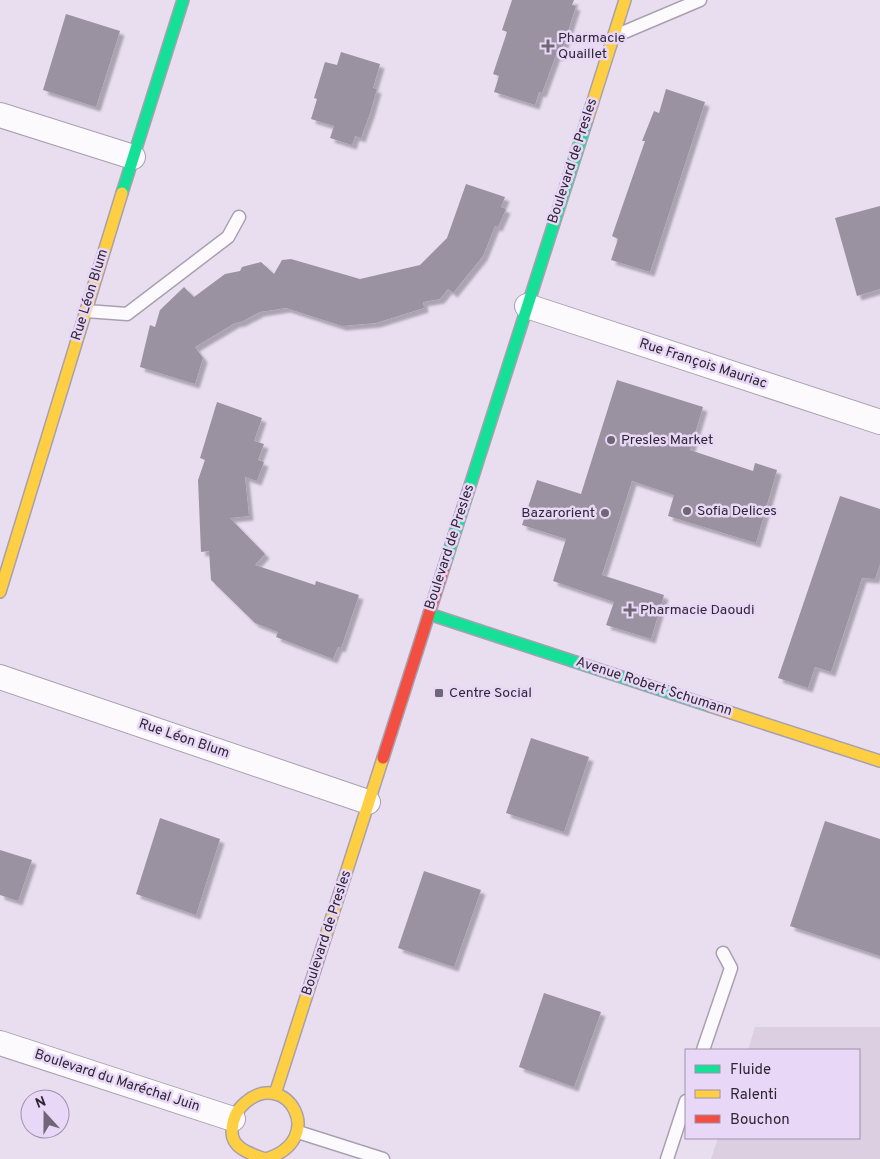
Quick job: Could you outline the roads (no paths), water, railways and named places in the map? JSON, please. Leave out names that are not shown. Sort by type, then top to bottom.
[{"type":"street","name":"Rue Léon Blum","points":[[0,592],[133,157],[184,0]]},
{"type":"street","name":"Boulevard de Presles","points":[[275,1094],[625,0]]},
{"type":"street","points":[[0,115],[133,157]]},
{"type":"street","name":"Rue François Mauriac","points":[[527,306],[880,422]]},
{"type":"street","name":"Avenue Robert Schumann","points":[[429,614],[880,760]]},
{"type":"street","name":"Rue Léon Blum","points":[[0,677],[368,802]]},
{"type":"street","name":"Boulevard du Maréchal Juin","points":[[0,1043],[233,1119]]},
{"type":"street","points":[[259,1094],[275,1094],[291,1104],[296,1113],[298,1132],[294,1142],[287,1151],[260,1158],[246,1153],[234,1138],[233,1119],[237,1108],[244,1100],[259,1094]]},
{"type":"lane","points":[[613,37],[700,0]]},
{"type":"lane","points":[[86,311],[127,314],[228,237],[239,217]]},
{"type":"lane","points":[[703,1049],[731,968],[723,953]]},
{"type":"lane","points":[[667,1159],[685,1104]]},
{"type":"lane","points":[[298,1132],[383,1159]]},
{"type":"place","name":"Pharmacie Quaillet","points":[[548,46]]},
{"type":"place","name":"Presles Market","points":[[611,440]]},
{"type":"place","name":"Sofia Delices","points":[[687,511]]},
{"type":"place","name":"Bazarorient","points":[[605,513]]},
{"type":"place","name":"Pharmacie Daoudi","points":[[630,610]]},
{"type":"place","name":"Centre Social","points":[[439,693]]}]
